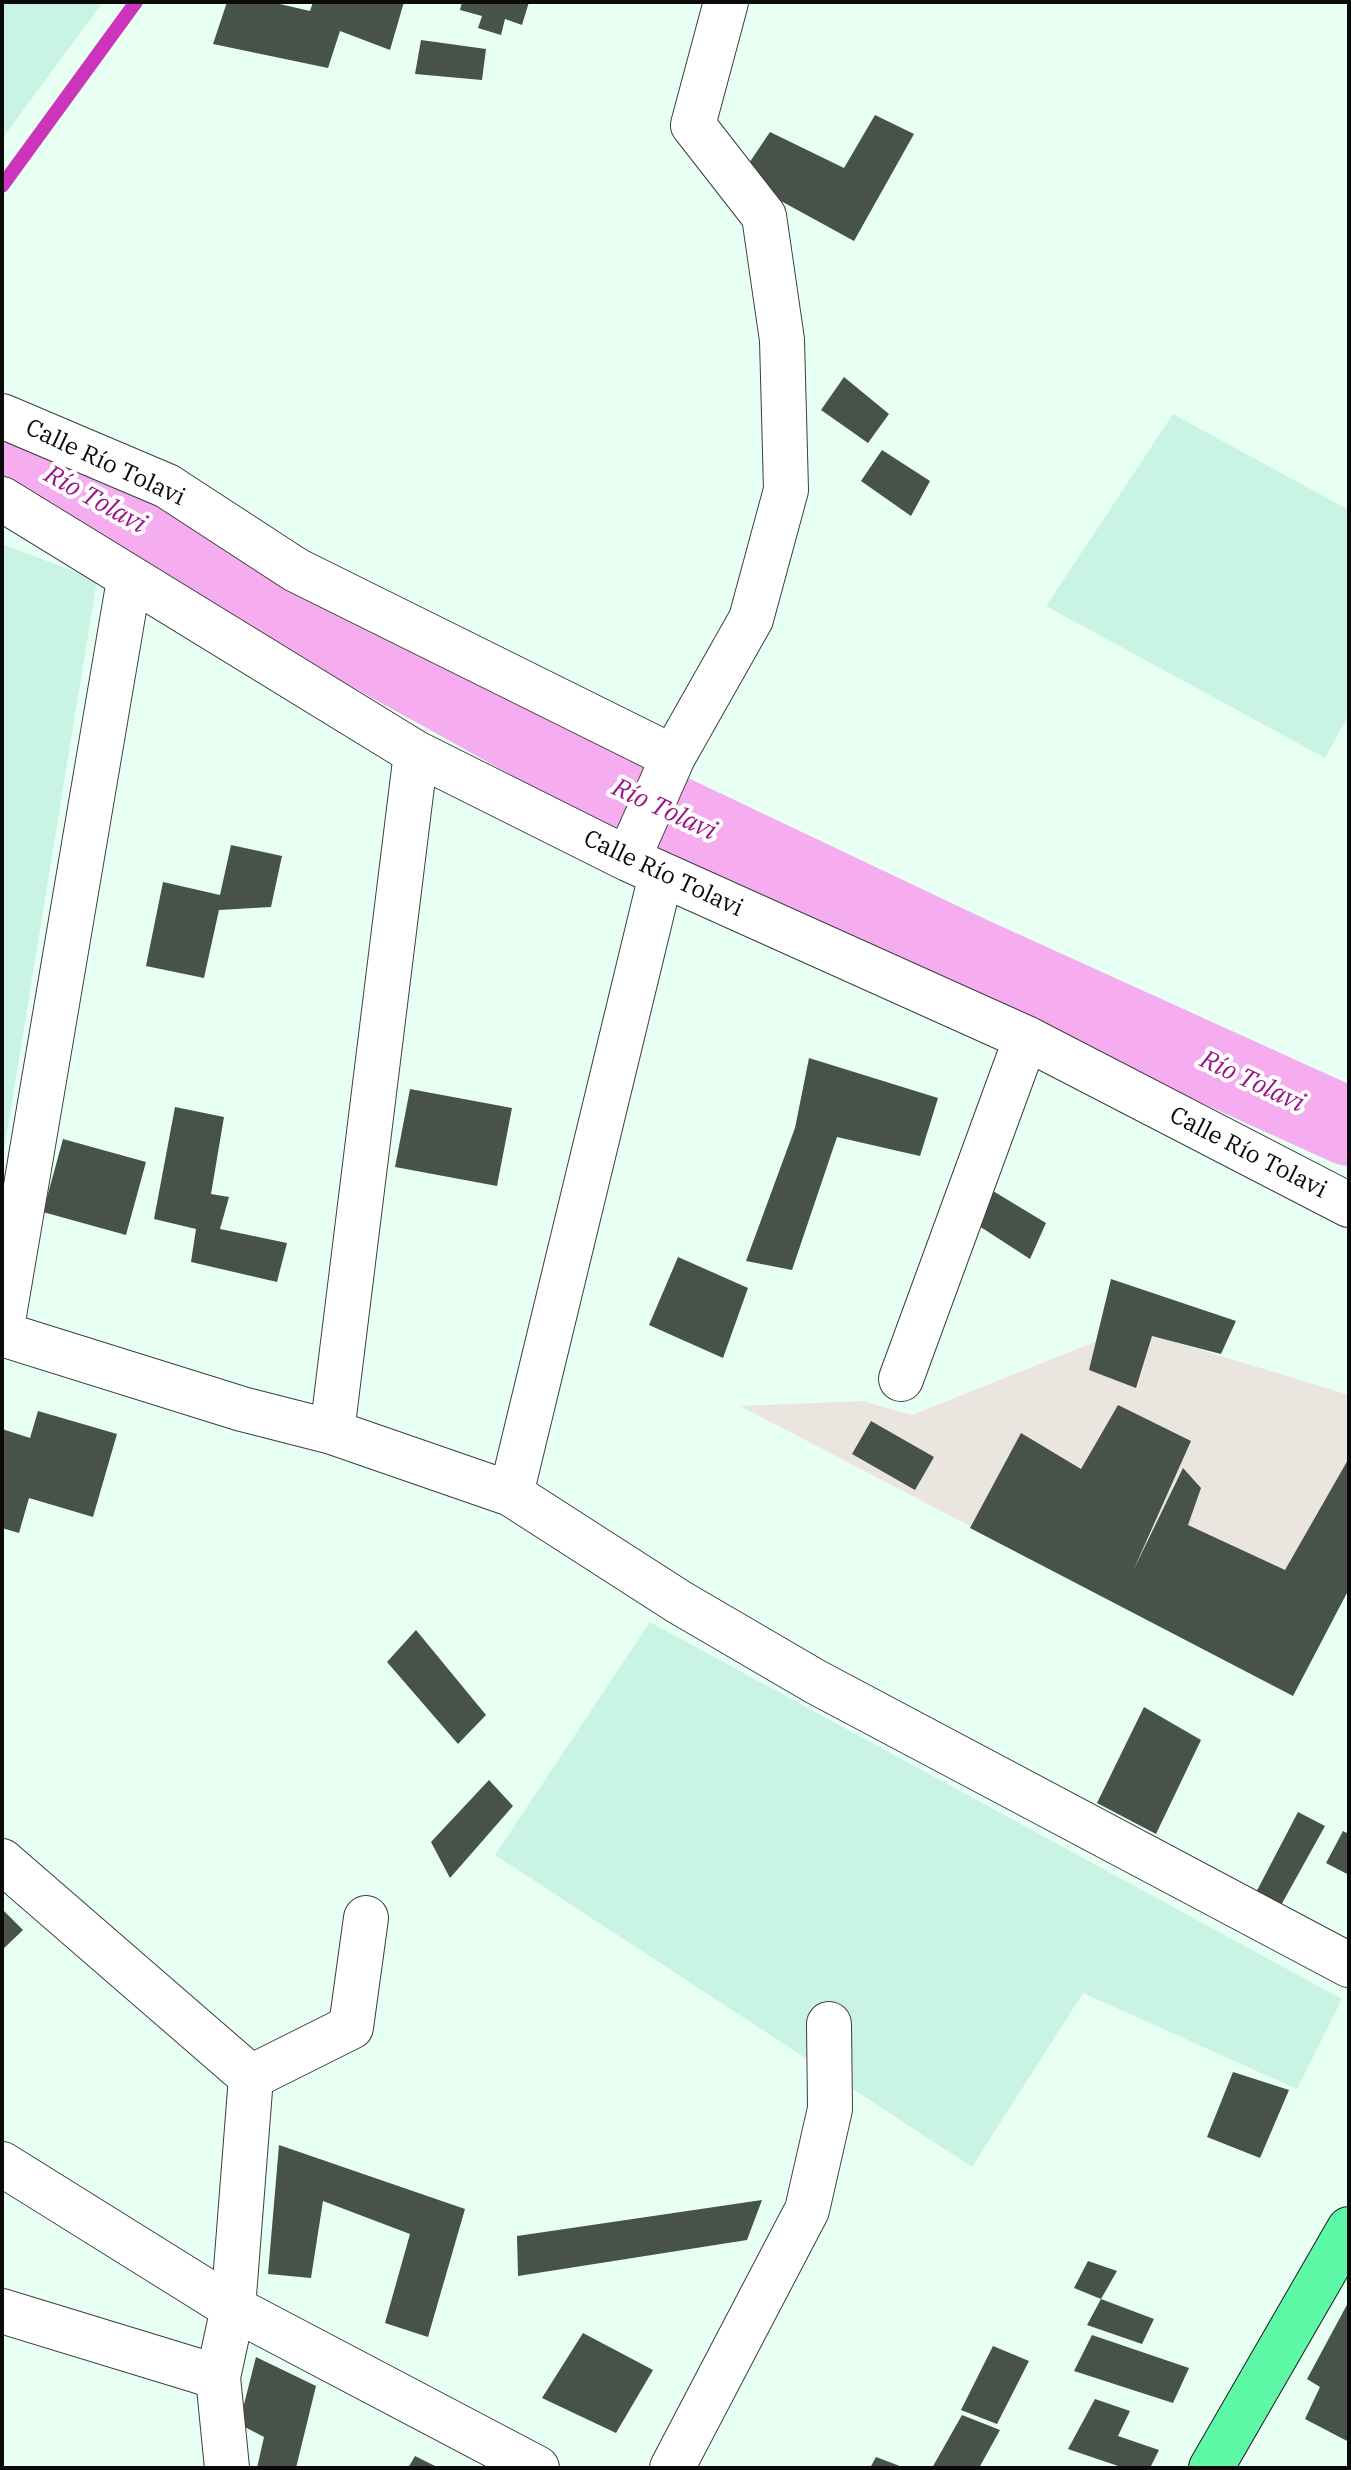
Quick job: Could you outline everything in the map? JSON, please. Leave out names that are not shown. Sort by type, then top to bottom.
[{"type":"main road","points":[[1211,2468],[1349,2229]]},
{"type":"street","points":[[511,1494],[639,863],[672,759],[751,619],[786,490],[782,340],[764,216],[693,125],[726,2]]},
{"type":"street","name":"Calle Río Tolavi","points":[[2,416],[167,486],[296,570],[672,759]]},
{"type":"street","name":"Calle Río Tolavi","points":[[2,499],[129,580],[416,753],[639,863],[1026,1038],[1349,1205]]},
{"type":"street","points":[[2,1327],[129,580]]},
{"type":"street","points":[[332,1432],[416,753]]},
{"type":"street","points":[[901,1379],[1026,1038]]},
{"type":"street","points":[[2,1334],[242,1409],[332,1432],[511,1494],[679,1602],[816,1682],[1349,1965]]},
{"type":"street","points":[[2,1861],[242,2068]]},
{"type":"street","points":[[242,2068],[351,2027],[366,1918]]},
{"type":"street","points":[[672,2468],[807,2210],[830,2109],[829,2024]]},
{"type":"street","points":[[227,2468],[218,2377],[233,2308],[242,2068]]},
{"type":"street","points":[[2,2164],[233,2308],[537,2468]]},
{"type":"street","points":[[2,2311],[218,2377]]},
{"type":"shaded area","points":[[1129,1328],[1349,1395],[1349,1563],[1286,1691],[740,1406],[862,1401],[912,1415]]},
{"type":"green space","points":[[2,2],[103,2],[2,139]]},
{"type":"green space","points":[[1173,414],[1349,510],[1349,714],[1325,758],[1046,606]]},
{"type":"green space","points":[[2,544],[97,580],[2,1163]]},
{"type":"green space","points":[[650,1622],[1342,1999],[1297,2089],[1083,1993],[972,2167],[495,1855]]},
{"type":"building","points":[[227,2],[271,2],[310,11],[313,2],[404,2],[390,50],[340,31],[328,68],[213,44]]},
{"type":"building","points":[[462,2],[529,2],[522,25],[505,19],[501,35],[478,28],[482,16],[460,10]]},
{"type":"building","points":[[421,40],[486,49],[482,80],[415,74]]},
{"type":"building","points":[[875,115],[914,134],[854,241],[739,178],[770,132],[844,168]]},
{"type":"building","points":[[844,377],[889,414],[868,443],[821,410]]},
{"type":"building","points":[[882,450],[930,481],[911,516],[861,481]]},
{"type":"building","points":[[231,845],[282,856],[271,907],[219,910],[204,978],[146,966],[163,882],[220,895]]},
{"type":"building","points":[[809,1058],[938,1098],[920,1156],[837,1137],[792,1270],[746,1261],[795,1128]]},
{"type":"building","points":[[410,1089],[512,1108],[497,1186],[395,1167]]},
{"type":"building","points":[[175,1107],[224,1117],[211,1194],[229,1197],[220,1229],[287,1243],[277,1282],[191,1262],[196,1229],[154,1219]]},
{"type":"building","points":[[63,1139],[146,1162],[126,1235],[43,1212]]},
{"type":"building","points":[[993,1191],[1046,1223],[1030,1259],[976,1224]]},
{"type":"building","points":[[678,1257],[748,1288],[723,1358],[649,1325]]},
{"type":"building","points":[[1111,1279],[1236,1321],[1221,1354],[1152,1336],[1136,1388],[1089,1370]]},
{"type":"building","points":[[1118,1405],[1191,1441],[1133,1571],[1183,1468],[1201,1488],[1188,1525],[1285,1570],[1349,1458],[1349,1589],[1293,1696],[970,1528],[1021,1433],[1081,1469]]},
{"type":"building","points":[[38,1411],[117,1434],[93,1517],[29,1498],[19,1533],[2,1528],[2,1429],[30,1438]]},
{"type":"building","points":[[871,1421],[934,1457],[915,1490],[852,1454]]},
{"type":"building","points":[[416,1630],[486,1715],[458,1744],[387,1662]]},
{"type":"building","points":[[1144,1707],[1201,1740],[1156,1834],[1097,1803]]},
{"type":"building","points":[[489,1780],[513,1806],[450,1878],[431,1842]]},
{"type":"building","points":[[1298,1812],[1325,1826],[1275,1916],[1251,1902]]},
{"type":"building","points":[[1343,1831],[1349,1834],[1349,1875],[1326,1863]]},
{"type":"building","points":[[2,1909],[23,1930],[2,1950]]},
{"type":"building","points":[[1233,2072],[1289,2090],[1260,2158],[1207,2137]]},
{"type":"building","points":[[279,2145],[465,2209],[428,2337],[385,2323],[410,2234],[323,2201],[311,2278],[268,2274]]},
{"type":"building","points":[[762,2200],[747,2240],[518,2276],[517,2236]]},
{"type":"building","points":[[1088,2261],[1117,2271],[1101,2299],[1074,2288]]},
{"type":"building","points":[[1101,2299],[1154,2319],[1142,2344],[1087,2325]]},
{"type":"building","points":[[1349,2301],[1349,2442],[1305,2419],[1320,2387],[1307,2379]]},
{"type":"building","points":[[583,2333],[653,2370],[616,2433],[542,2398]]},
{"type":"building","points":[[1092,2335],[1189,2368],[1173,2403],[1074,2371]]},
{"type":"building","points":[[993,2346],[1029,2361],[997,2424],[961,2410]]},
{"type":"building","points":[[256,2357],[316,2386],[296,2468],[257,2468],[264,2437],[239,2424]]},
{"type":"building","points":[[1095,2399],[1130,2411],[1118,2436],[1159,2450],[1150,2468],[1124,2468],[1068,2449]]},
{"type":"building","points":[[962,2415],[1000,2430],[979,2468],[932,2468]]},
{"type":"building","points":[[415,2456],[439,2468],[408,2468]]},
{"type":"building","points":[[876,2457],[905,2468],[870,2468]]},
{"type":"waterway","points":[[2,186],[136,2]]},
{"type":"waterway","name":"Río Tolavi","points":[[2,448],[595,777],[970,955],[1349,1127]]}]
